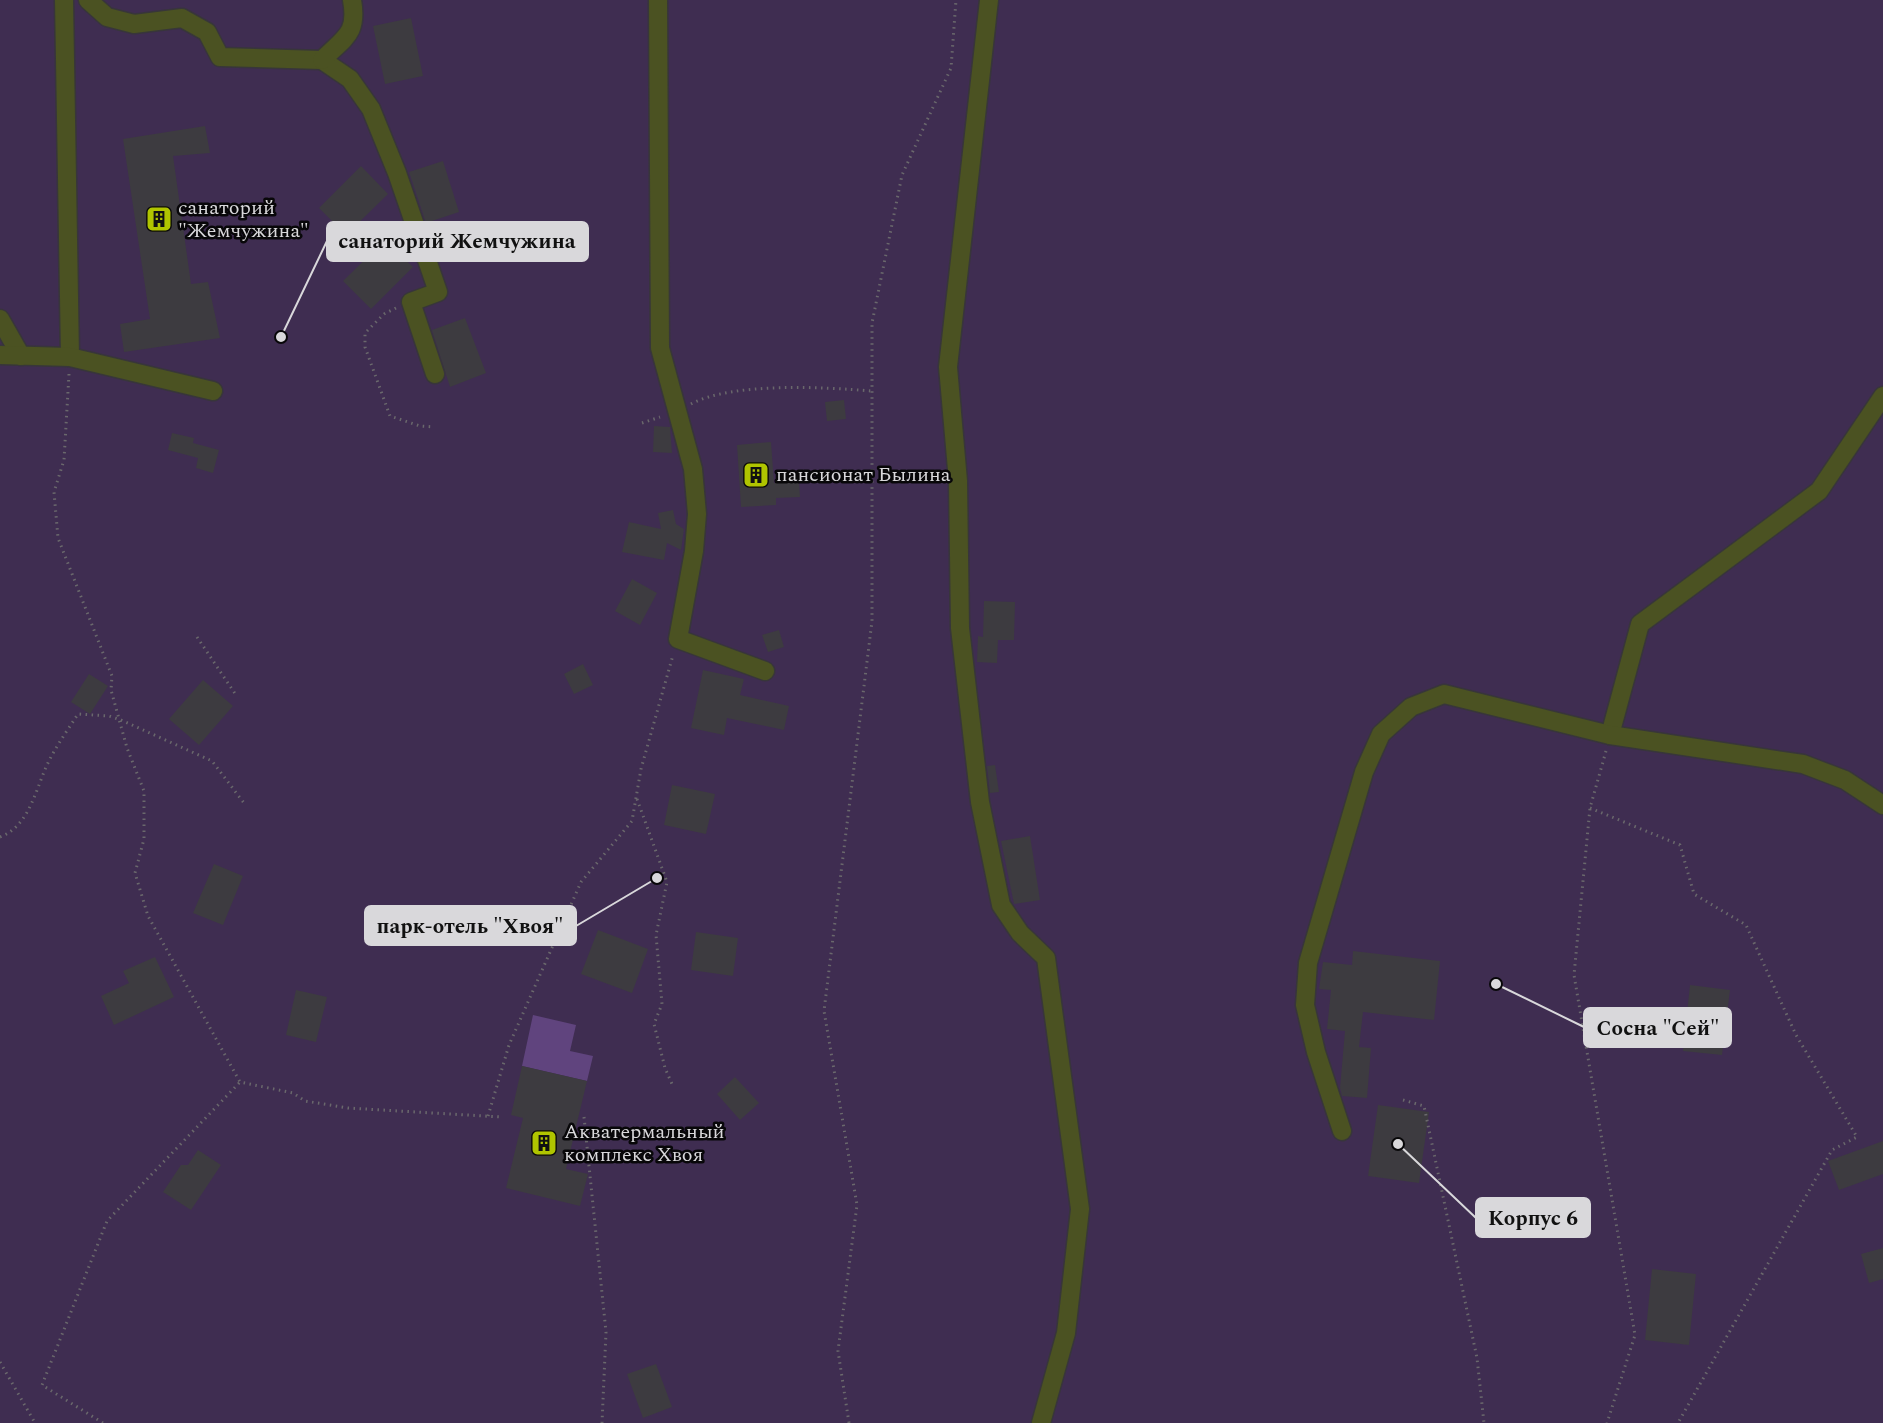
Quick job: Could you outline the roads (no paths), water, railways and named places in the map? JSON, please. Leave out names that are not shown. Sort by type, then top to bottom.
[{"type":"street","points":[[64,0],[70,357]]},
{"type":"street","points":[[88,0],[107,17],[134,24],[182,18],[207,32],[220,57],[322,60],[350,79],[371,109],[438,292],[411,302],[435,374]]},
{"type":"street","points":[[322,60],[348,35],[356,22],[352,0]]},
{"type":"street","points":[[658,0],[660,348],[693,469],[697,514],[694,551],[678,639],[765,671]]},
{"type":"street","points":[[989,0],[948,367],[958,481],[960,628],[980,802],[1001,905],[1020,933],[1046,958],[1080,1209],[1066,1332],[1041,1423]]},
{"type":"street","points":[[0,319],[21,356]]},
{"type":"street","points":[[0,355],[70,357],[213,391]]},
{"type":"street","points":[[1610,735],[1640,624],[1819,491],[1883,396]]},
{"type":"street","points":[[1342,1131],[1316,1052],[1305,1005],[1308,963],[1364,772],[1382,734],[1411,707],[1444,694],[1610,735],[1803,764],[1845,780],[1883,805]]},
{"type":"place","name":"санаторий \"Жемчужина\"","points":[[159,219]]},
{"type":"place","name":"санаторий Жемчужина","points":[[281,337]]},
{"type":"place","name":"пансионат Былина","points":[[756,475]]},
{"type":"place","name":"парк-отель \"Хвоя\"","points":[[657,878]]},
{"type":"place","name":"Сосна \"Сей\"","points":[[1496,984]]},
{"type":"place","name":"Акватермальный комплекс Хвоя","points":[[544,1143]]},
{"type":"place","name":"Корпус 6","points":[[1398,1144]]}]
